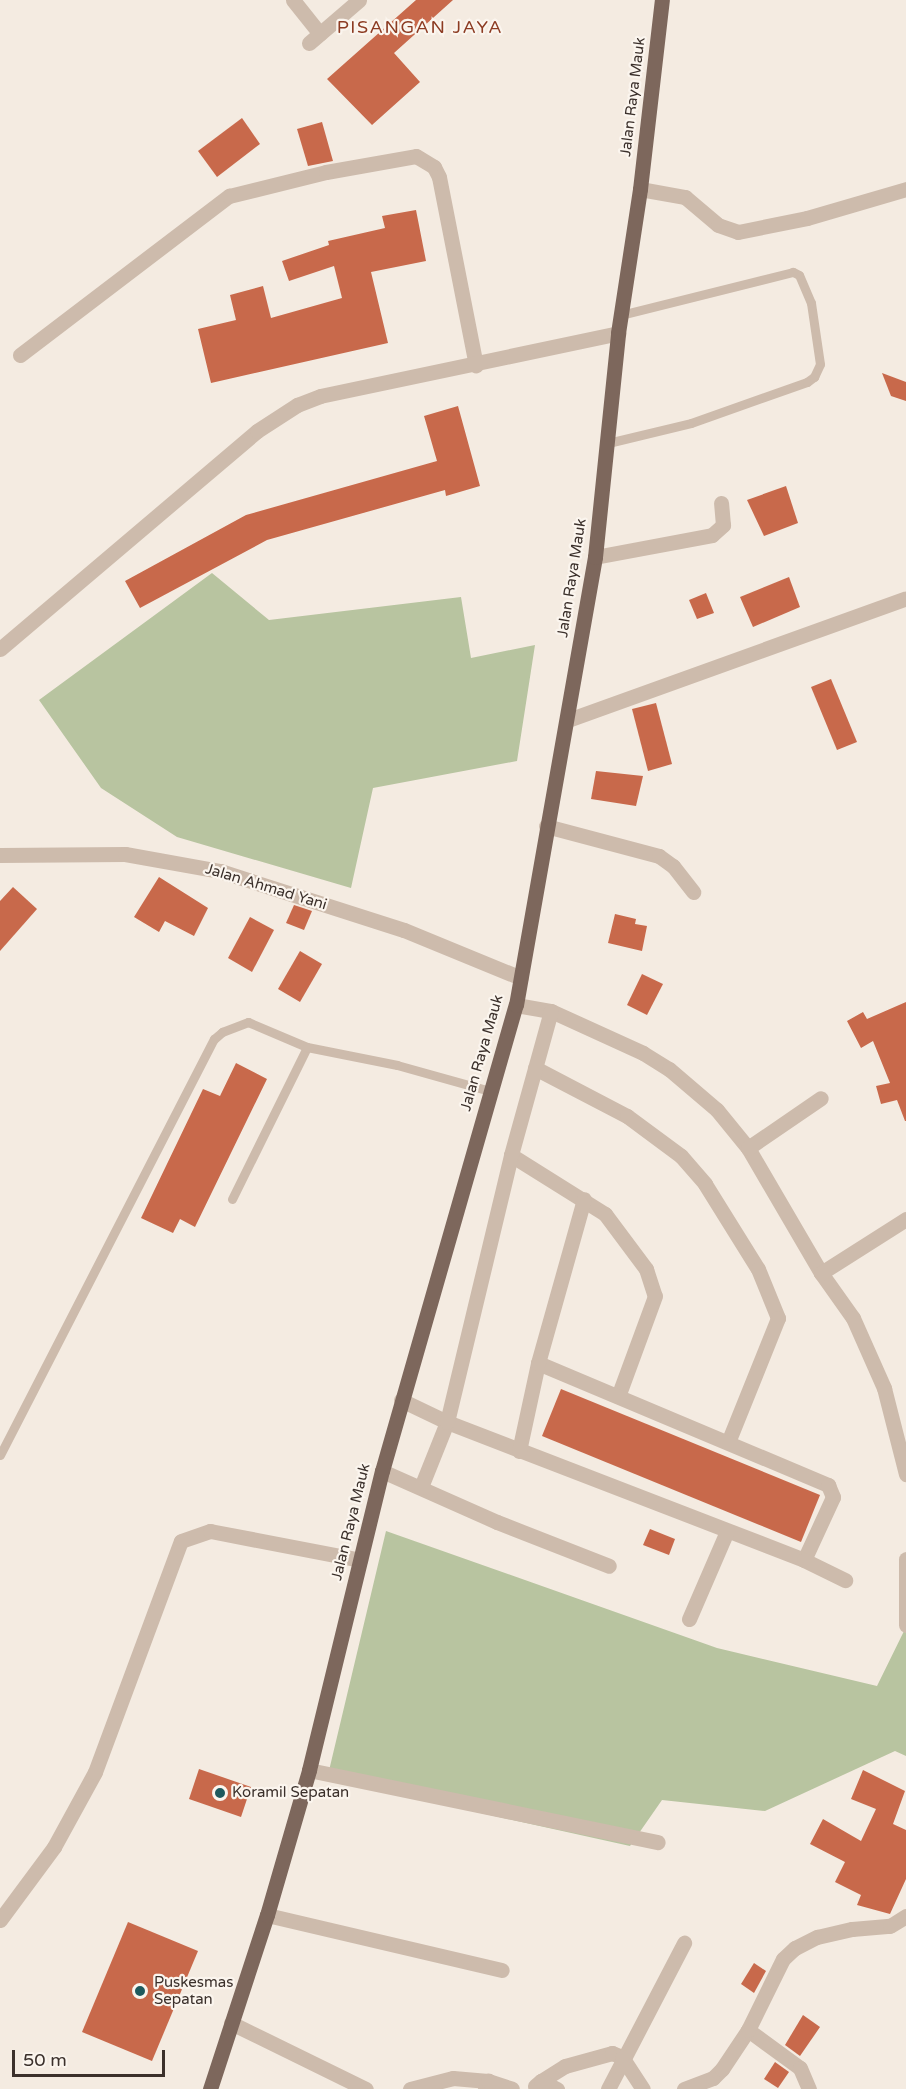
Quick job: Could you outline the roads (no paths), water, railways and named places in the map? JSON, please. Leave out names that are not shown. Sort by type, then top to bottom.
[{"type":"main road","name":"Jalan Raya Mauk","points":[[210,2089],[267,1915],[309,1770],[401,1400],[516,1005],[595,557],[618,333],[640,189],[662,0]]},
{"type":"street","points":[[293,0],[314,38],[359,0]]},
{"type":"street","points":[[20,355],[229,196],[326,172],[416,156],[434,166],[439,177],[476,364]]},
{"type":"street","points":[[640,189],[685,197],[718,225],[738,232],[807,218],[906,189]]},
{"type":"street","points":[[0,649],[278,416],[320,396],[618,333]]},
{"type":"street","points":[[595,557],[712,535],[723,525],[721,503]]},
{"type":"street","points":[[568,720],[906,598]]},
{"type":"street","points":[[546,826],[659,856],[673,866],[693,891]]},
{"type":"street","name":"Jalan Ahmad Yani","points":[[0,855],[125,854],[220,871],[404,930],[520,978]]},
{"type":"street","points":[[516,1005],[551,1011],[669,1069],[717,1110],[748,1148],[821,1273],[853,1318],[884,1388],[906,1474]]},
{"type":"street","points":[[422,1486],[447,1422],[511,1155],[551,1011]]},
{"type":"street","points":[[535,1068],[627,1116],[681,1155],[705,1184],[758,1269],[778,1318],[729,1440]]},
{"type":"street","points":[[748,1148],[820,1098]]},
{"type":"street","points":[[511,1155],[584,1199],[622,1234],[646,1269],[655,1296],[619,1394]]},
{"type":"street","points":[[519,1451],[538,1363],[584,1199]]},
{"type":"street","points":[[821,1273],[906,1219]]},
{"type":"street","points":[[538,1363],[729,1440],[832,1490],[832,1502],[804,1560]]},
{"type":"street","points":[[401,1400],[447,1422],[519,1451],[804,1560],[845,1580]]},
{"type":"street","points":[[382,1471],[422,1486],[497,1522],[609,1566]]},
{"type":"street","points":[[689,1619],[727,1531]]},
{"type":"street","points":[[0,1920],[54,1847],[95,1772],[181,1542],[210,1532],[360,1560]]},
{"type":"street","points":[[906,1559],[906,1625]]},
{"type":"street","points":[[309,1770],[658,1842]]},
{"type":"street","points":[[267,1915],[502,1970]]},
{"type":"street","points":[[684,2089],[713,2078],[748,2030],[783,1959],[795,1948],[842,1931],[886,1927],[906,1916]]},
{"type":"street","points":[[608,2089],[622,2057],[684,1943]]},
{"type":"street","points":[[231,2023],[366,2089]]},
{"type":"street","points":[[748,2030],[800,2068],[809,2089]]},
{"type":"street","points":[[538,2085],[565,2066],[587,2058],[612,2054],[622,2057],[643,2089]]},
{"type":"street","points":[[410,2089],[453,2078],[512,2089]]},
{"type":"street","points":[[538,2085],[557,2089]]},
{"type":"lane","points":[[608,443],[691,423],[799,385],[814,377],[820,364],[811,303],[799,275],[793,272],[621,315]]},
{"type":"lane","points":[[0,1455],[214,1039],[229,1027],[248,1022],[307,1047],[397,1065],[490,1091]]},
{"type":"lane","points":[[232,1199],[307,1047]]},
{"type":"place","name":"Koramil Sepatan","points":[[220,1793]]},
{"type":"place","name":"Puskesmas Sepatan","points":[[140,1991]]},
{"type":"district","name":"PISANGAN JAYA","points":[[420,27]]}]
